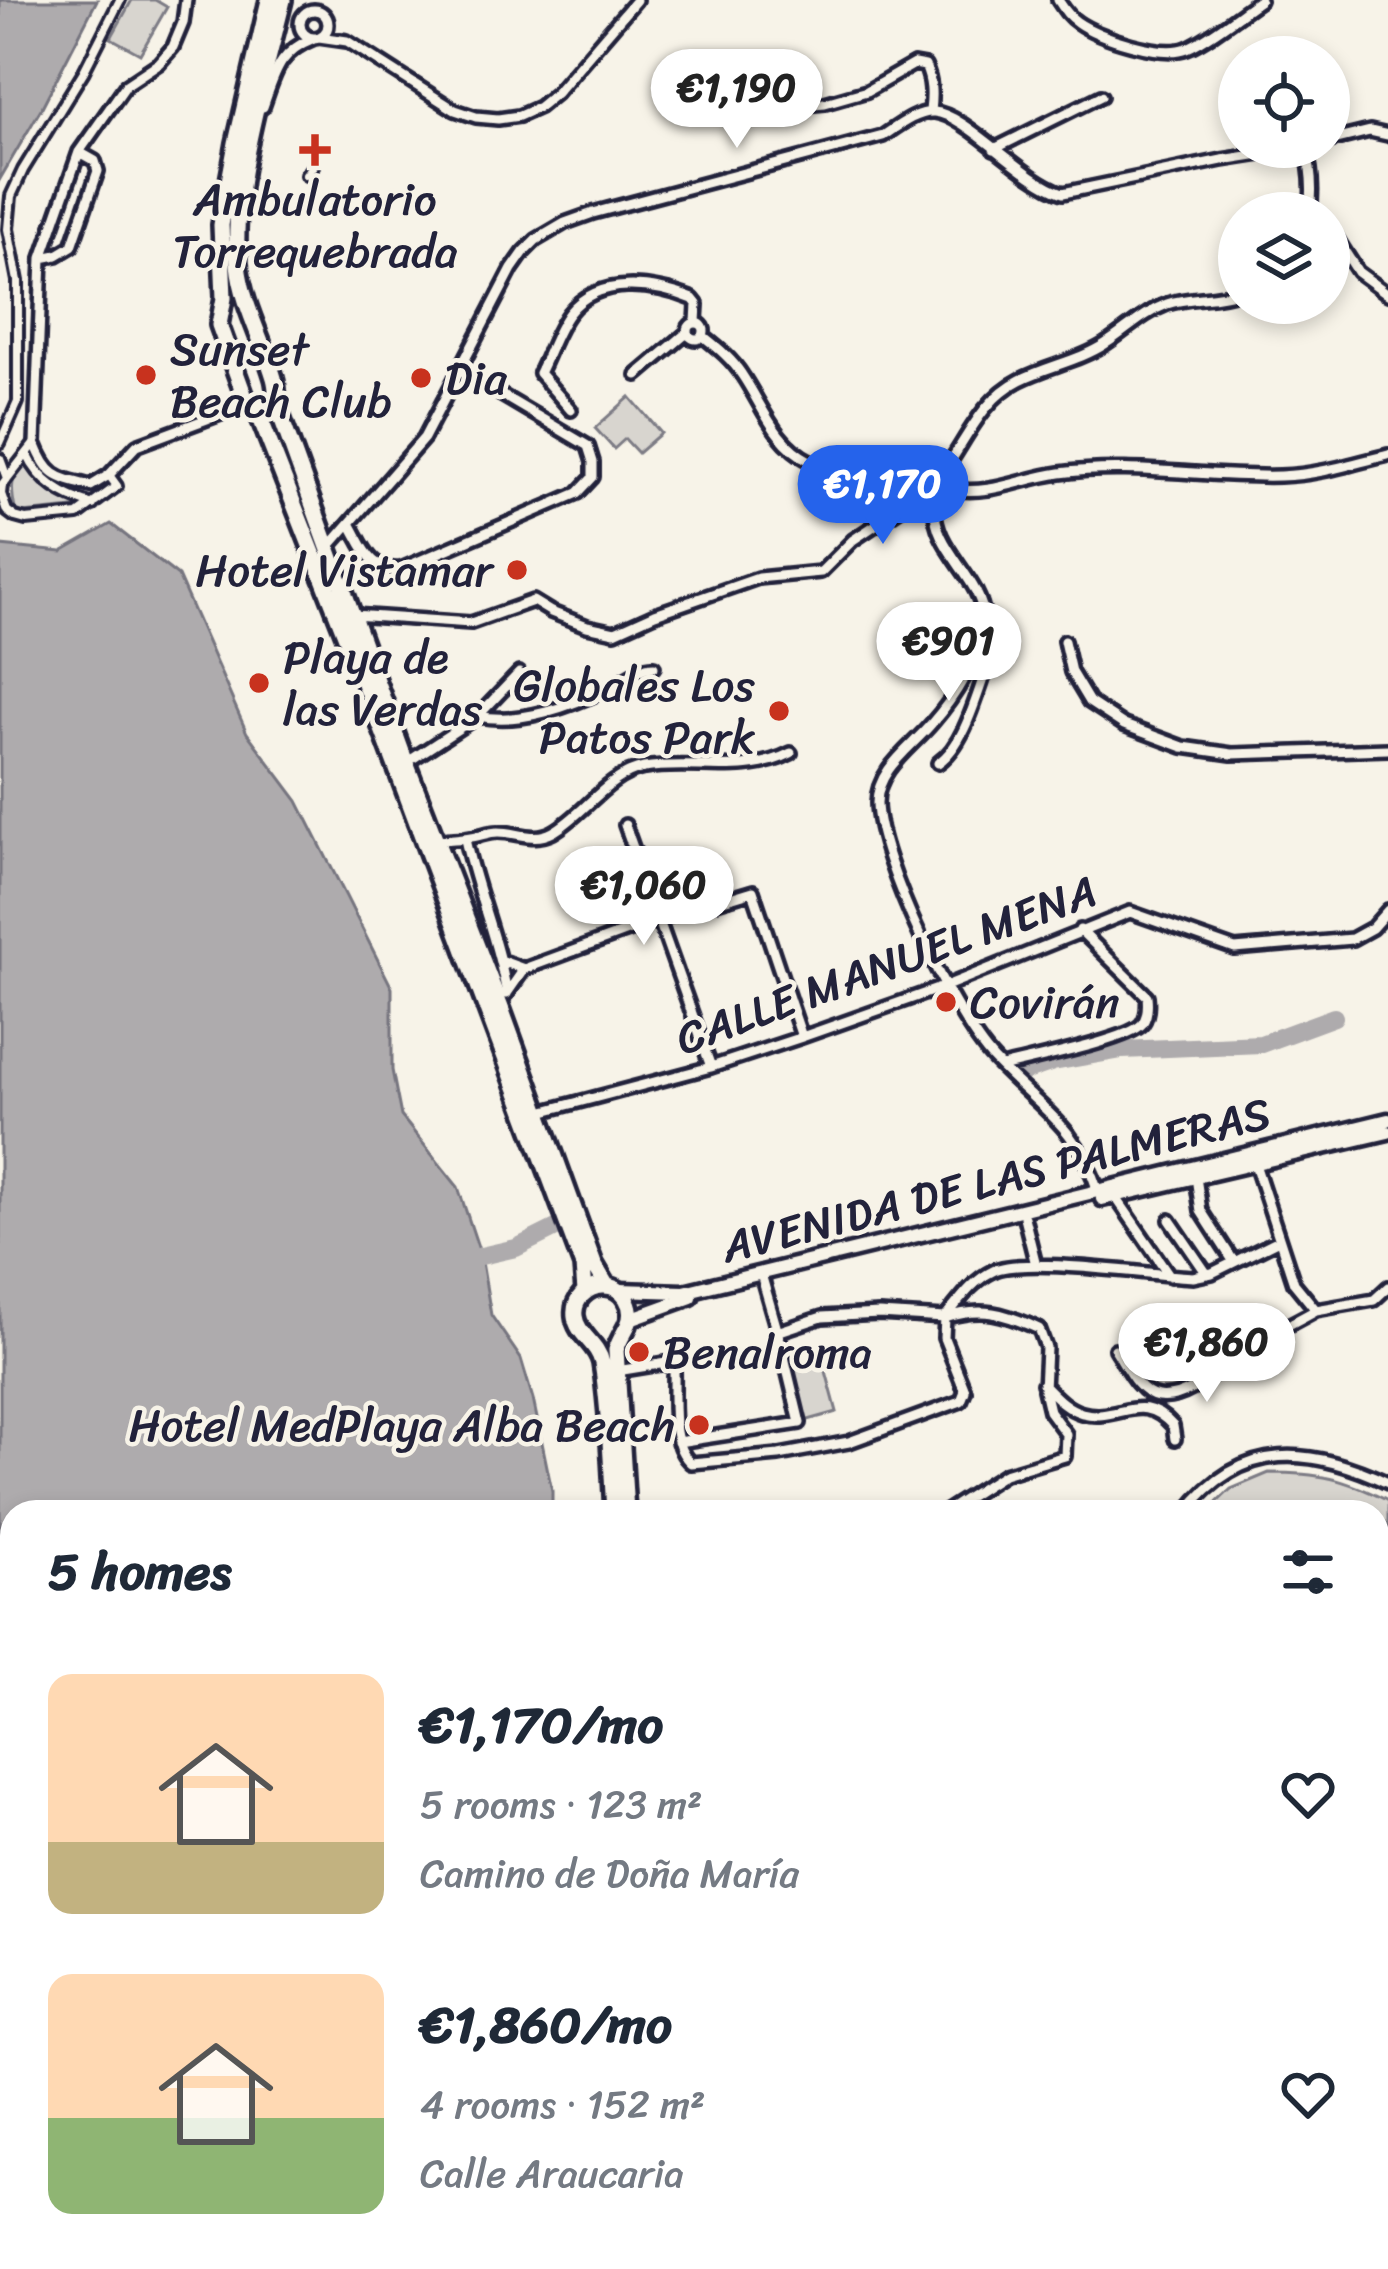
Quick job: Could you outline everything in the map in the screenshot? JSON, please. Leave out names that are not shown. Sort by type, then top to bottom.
[{"type":"main road","points":[[269,0],[221,225],[223,309],[219,325],[431,845],[504,1001],[537,1113],[594,1264],[628,1302],[626,1326],[616,1350],[625,1500]]},
{"type":"main road","points":[[283,0],[250,144],[237,226],[246,305],[274,379],[277,406],[406,763],[431,845],[436,880],[583,1266],[585,1292],[575,1316],[600,1356],[613,1500]]},
{"type":"main road","points":[[223,309],[232,303],[246,305]]},
{"type":"main road","points":[[252,404],[275,394]]},
{"type":"main road","points":[[585,1292],[613,1288]]},
{"type":"main road","points":[[589,1338],[607,1341],[626,1326]]},
{"type":"street","points":[[0,443],[18,402],[18,297],[8,230],[11,196],[120,0]]},
{"type":"street","points":[[186,0],[183,23],[172,47],[159,63],[126,85],[79,152],[42,258],[35,443],[44,467],[63,479],[91,485],[109,475],[137,445],[252,404]]},
{"type":"street","points":[[301,0],[300,23],[305,35],[346,41]]},
{"type":"street","points":[[319,0],[346,41],[455,110],[498,119],[519,116],[556,93],[636,0]]},
{"type":"street","points":[[1058,0],[1079,24],[1160,50],[1185,49],[1260,0]]},
{"type":"street","points":[[300,23],[308,11],[326,16]]},
{"type":"street","points":[[250,144],[279,62],[326,32],[326,16]]},
{"type":"street","points":[[343,54],[346,41]]},
{"type":"street","points":[[803,105],[867,91],[914,64],[928,71],[930,111]]},
{"type":"street","points":[[994,149],[1101,96]]},
{"type":"street","points":[[329,548],[424,438],[524,252],[565,223],[883,136],[930,111],[951,116],[1046,187],[1063,193],[1218,161]]},
{"type":"street","points":[[1350,135],[1370,130],[1388,135]]},
{"type":"street","points":[[42,258],[72,245],[98,171],[95,161],[79,152]]},
{"type":"street","points":[[306,176],[313,166]]},
{"type":"street","points":[[1350,259],[1358,272],[1388,294]]},
{"type":"street","points":[[571,410],[539,373],[569,314],[586,298],[610,288],[641,284],[693,299],[697,304],[693,338],[703,336],[727,355],[789,448],[814,463],[920,489],[935,502]]},
{"type":"street","points":[[944,471],[986,404],[1018,381],[1102,346],[1162,306],[1218,295]]},
{"type":"street","points":[[637,374],[692,327]]},
{"type":"street","points":[[351,524],[374,564],[386,570],[401,569],[578,493],[593,477],[587,446],[461,370]]},
{"type":"street","points":[[35,443],[2,485],[7,511],[15,518],[79,515],[117,486],[109,475]]},
{"type":"street","points":[[26,453],[40,477],[67,496],[94,505]]},
{"type":"street","points":[[952,489],[966,492],[1057,473],[1124,469],[1277,476],[1320,472],[1388,455]]},
{"type":"street","points":[[0,459],[7,478]]},
{"type":"street","points":[[353,615],[471,623],[533,601],[587,626],[615,632],[758,578],[821,572],[853,539],[920,489],[926,472],[937,469],[950,477],[952,489],[947,498],[935,502]]},
{"type":"street","points":[[935,502],[934,517],[973,585],[984,618],[979,643],[960,684],[934,721],[881,779],[877,800],[885,844],[917,926],[979,1042],[1068,1130],[1105,1196],[1170,1276]]},
{"type":"street","points":[[1064,641],[1071,672],[1089,702],[1124,725],[1183,747],[1232,754],[1388,749]]},
{"type":"street","points":[[938,763],[959,741],[990,659],[979,643]]},
{"type":"street","points":[[478,716],[499,720],[537,713],[592,696],[639,669],[654,667]]},
{"type":"street","points":[[406,763],[478,716],[519,674]]},
{"type":"street","points":[[431,845],[497,832],[535,837],[552,832],[638,769],[737,767],[791,753]]},
{"type":"street","points":[[625,825],[711,1067]]},
{"type":"street","points":[[465,839],[502,961],[504,1001]]},
{"type":"street","points":[[504,1001],[524,969],[753,891],[802,1037]]},
{"type":"street","name":"CALLE MANUEL MENA","points":[[537,1113],[711,1067],[802,1037],[946,986],[1130,911],[1235,949],[1352,938],[1372,928],[1388,910]]},
{"type":"street","points":[[1002,1067],[1140,1027],[1148,1011],[1148,996],[1081,930]]},
{"type":"street","points":[[502,961],[524,969]]},
{"type":"street","name":"AVENIDA DE LAS PALMERAS","points":[[613,1288],[684,1292],[762,1277],[1024,1217],[1388,1120]]},
{"type":"street","name":"AVENIDA DE LAS PALMERAS","points":[[626,1326],[687,1298],[762,1277],[1196,1177],[1253,1158],[1388,1132]]},
{"type":"street","points":[[1253,1158],[1294,1283],[1316,1310]]},
{"type":"street","points":[[1196,1177],[1202,1211],[1234,1262]]},
{"type":"street","points":[[1024,1217],[1036,1265]]},
{"type":"street","points":[[1170,1220],[1208,1274]]},
{"type":"street","points":[[617,1371],[666,1364],[674,1370],[678,1442],[691,1463],[779,1455],[849,1442],[961,1401],[965,1391],[944,1338],[945,1318],[970,1287],[995,1269],[1036,1265],[1193,1277],[1279,1240]]},
{"type":"street","points":[[678,1442],[800,1423],[762,1277]]},
{"type":"street","points":[[1114,1348],[1142,1390],[1156,1397],[1174,1396],[1244,1349],[1316,1310],[1374,1300],[1388,1287]]},
{"type":"street","points":[[779,1336],[822,1317],[945,1318],[968,1310],[984,1310],[1039,1329],[1046,1348],[1043,1384],[1049,1411],[1066,1434],[1065,1456],[1004,1474],[964,1500]]},
{"type":"street","points":[[1043,1384],[1062,1403],[1082,1413],[1108,1414],[1134,1406],[1157,1412],[1173,1426],[1175,1439]]},
{"type":"street","points":[[1198,1500],[1229,1470],[1285,1455],[1348,1466],[1388,1484]]},
{"type":"shaded area","points":[[0,0],[97,0],[0,179]]},
{"type":"shaded area","points":[[132,0],[155,0],[167,7],[140,54],[111,38]]},
{"type":"shaded area","points":[[630,397],[661,433],[638,453],[625,439],[614,449],[595,428]]},
{"type":"shaded area","points":[[25,463],[46,485],[83,507],[23,513],[15,509],[13,483]]},
{"type":"shaded area","points":[[111,524],[178,576],[247,733],[298,801],[392,988],[392,1070],[401,1116],[458,1187],[481,1256],[491,1315],[521,1359],[552,1500],[0,1500],[0,546],[62,552]]},
{"type":"shaded area","points":[[823,1360],[837,1412],[805,1421],[791,1369]]},
{"type":"shaded area","points":[[1269,1473],[1302,1474],[1330,1478],[1386,1500],[1220,1500],[1231,1489]]},
{"type":"waterway","points":[[1018,1074],[1053,1062],[1122,1050],[1261,1044],[1334,1017]]},
{"type":"waterway","points":[[481,1256],[516,1248],[558,1227]]},
{"type":"place","name":"Ambulatorio Torrequebrada","points":[[315,150]]},
{"type":"place","name":"Sunset Beach Club","points":[[146,375]]},
{"type":"place","name":"Dia","points":[[421,378]]},
{"type":"place","name":"Hotel Vistamar","points":[[517,570]]},
{"type":"place","name":"Playa de las Verdas","points":[[259,683]]},
{"type":"place","name":"Globales Los Patos Park","points":[[779,711]]},
{"type":"place","name":"Covirán","points":[[946,1002]]},
{"type":"place","name":"Benalroma","points":[[639,1352]]},
{"type":"place","name":"Hotel MedPlaya Alba Beach","points":[[699,1425]]}]
